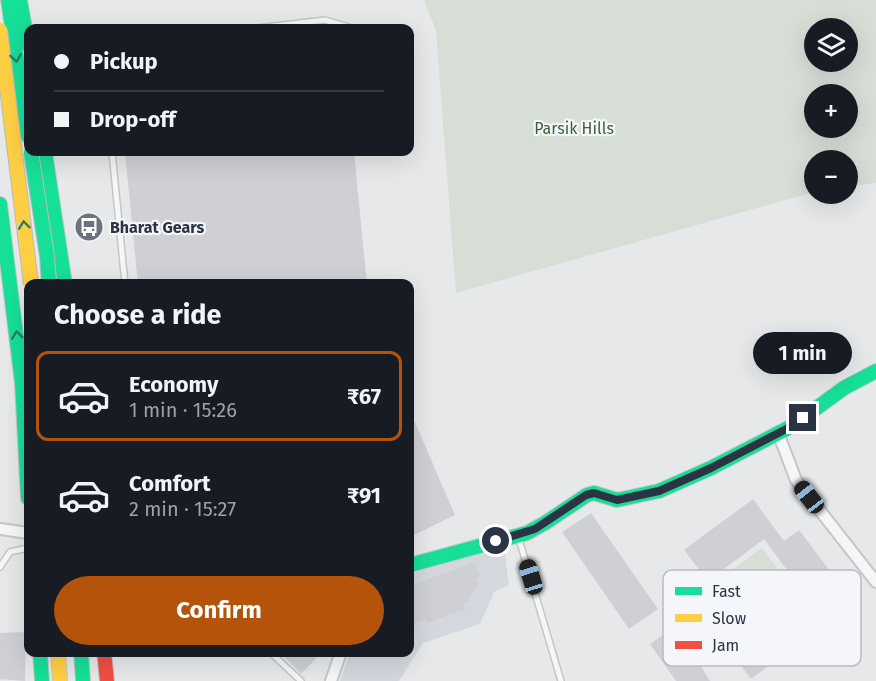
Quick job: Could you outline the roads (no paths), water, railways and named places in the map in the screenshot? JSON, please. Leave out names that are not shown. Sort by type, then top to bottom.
[{"type":"main road","points":[[8,0],[24,109]]},
{"type":"main road","points":[[20,0],[25,24]]},
{"type":"main road","points":[[0,30],[30,279]]},
{"type":"main road","points":[[32,156],[49,279]]},
{"type":"main road","points":[[46,156],[64,279]]},
{"type":"main road","points":[[0,204],[4,256],[22,383],[24,421]]},
{"type":"main road","points":[[4,256],[61,253]]},
{"type":"main road","points":[[414,564],[430,558],[518,536],[535,529],[586,495],[594,493],[617,500],[659,491],[711,468],[792,426],[843,388],[876,371]]},
{"type":"main road","points":[[40,657],[42,681]]},
{"type":"main road","points":[[58,657],[60,681]]},
{"type":"main road","points":[[81,657],[83,681]]},
{"type":"main road","points":[[105,657],[107,681]]},
{"type":"street","points":[[778,433],[796,480],[876,582]]},
{"type":"street","points":[[0,529],[24,533]]},
{"type":"street","points":[[331,681],[339,657]]},
{"type":"lane","points":[[291,24],[325,20],[338,24]]},
{"type":"lane","points":[[112,156],[125,279]]},
{"type":"lane","points":[[518,536],[561,681]]},
{"type":"lane","points":[[0,567],[10,552],[24,549]]},
{"type":"lane","points":[[275,657],[301,681]]},
{"type":"place","name":"Bharat Gears","points":[[89,227]]},
{"type":"park label","name":"Parsik Hills","points":[[574,128]]}]
